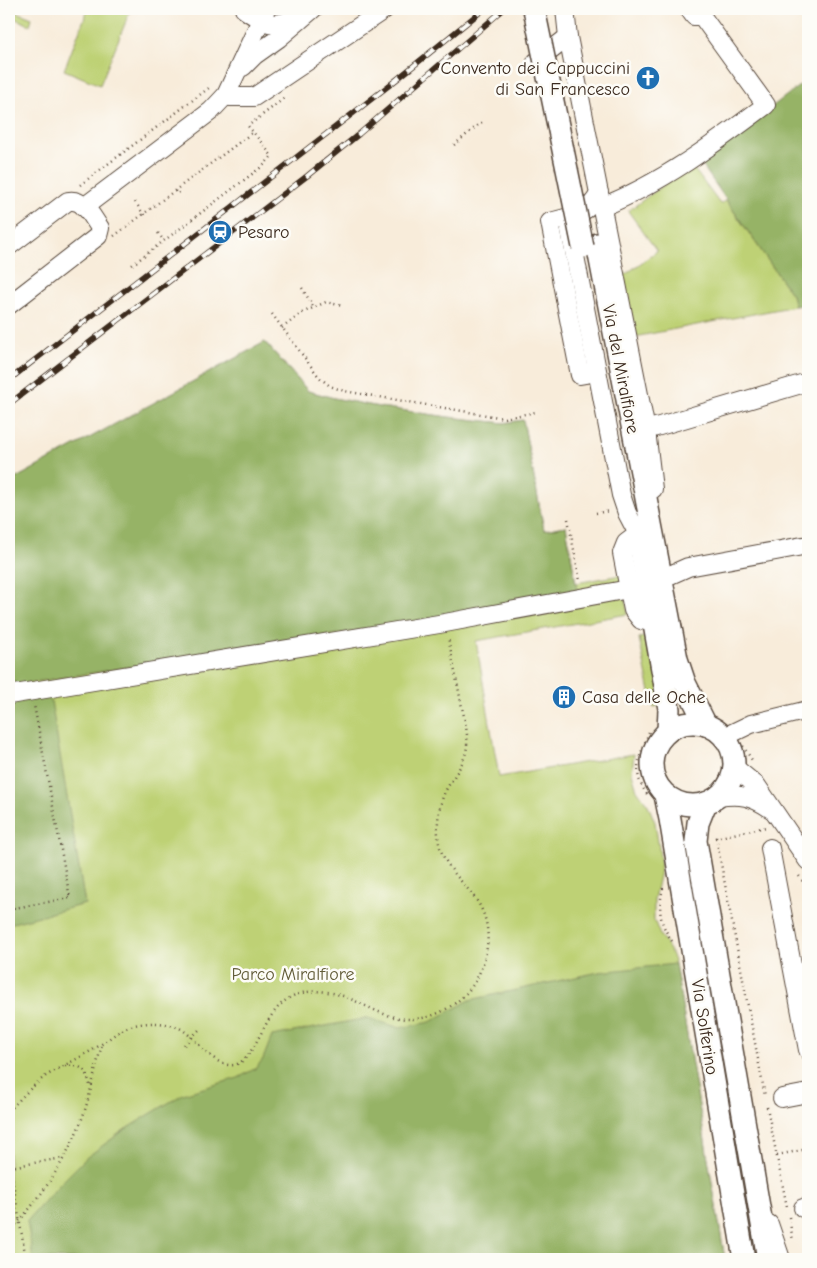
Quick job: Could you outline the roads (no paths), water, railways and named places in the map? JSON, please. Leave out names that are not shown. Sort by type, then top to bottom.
[{"type":"main road","name":"Via del Miralfiore","points":[[534,9],[590,246]]},
{"type":"main road","name":"Via del Miralfiore","points":[[549,9],[590,246],[645,533],[654,623],[669,709],[659,728]]},
{"type":"main road","name":"Via del Miralfiore","points":[[645,533],[661,579],[680,667],[691,696],[706,725]]},
{"type":"main road","points":[[693,723],[706,725],[724,737],[730,746],[734,767],[732,778],[726,788],[712,800],[695,806],[684,805],[656,795],[657,786],[652,774],[651,762],[654,750],[660,739],[659,728],[693,723]]},
{"type":"main road","name":"Via Solferino","points":[[656,795],[670,819],[744,1259]]},
{"type":"main road","name":"Via Solferino","points":[[712,800],[698,823],[696,841],[768,1259]]},
{"type":"street","points":[[244,9],[263,14],[270,24],[276,25],[284,24],[305,12]]},
{"type":"street","points":[[220,89],[230,98],[254,97],[385,9]]},
{"type":"street","points":[[566,9],[568,37],[646,430],[653,486],[645,533],[626,543],[622,553],[633,610],[641,620],[654,623]]},
{"type":"street","points":[[568,218],[579,214],[600,200],[623,199],[693,159],[766,106],[701,15],[694,16],[689,9]]},
{"type":"street","points":[[84,207],[206,115],[220,89],[255,54],[278,38],[305,12]]},
{"type":"street","points":[[236,75],[263,14]]},
{"type":"street","name":"Via del Miralfiore","points":[[568,37],[536,61],[568,218],[588,374],[620,495],[627,514],[645,533]]},
{"type":"street","points":[[562,186],[572,181],[581,180],[590,184],[600,200]]},
{"type":"street","points":[[9,246],[68,201],[75,199],[81,202],[106,233],[98,236],[9,304]]},
{"type":"street","points":[[646,430],[808,382]]},
{"type":"street","points":[[661,579],[688,567],[808,545]]},
{"type":"street","points":[[9,695],[445,623],[629,589]]},
{"type":"street","points":[[724,737],[750,724],[808,710]]},
{"type":"street","points":[[734,767],[757,786],[777,821],[808,861]]},
{"type":"street","points":[[712,800],[738,795],[751,798],[777,821]]},
{"type":"street","points":[[770,848],[808,1050]]},
{"type":"street","points":[[782,1098],[808,1093]]},
{"type":"street","points":[[753,1176],[781,1259]]},
{"type":"railway","points":[[9,380],[396,80],[484,9]]},
{"type":"railway","points":[[9,404],[307,176],[359,134],[504,9]]},
{"type":"place","name":"Convento dei Cappuccini di San Francesco","points":[[648,78]]},
{"type":"place","name":"Pesaro","points":[[220,232]]},
{"type":"place","name":"Casa delle Oche","points":[[564,697]]},
{"type":"park label","name":"Parco Miralfiore","points":[[293,974]]}]
